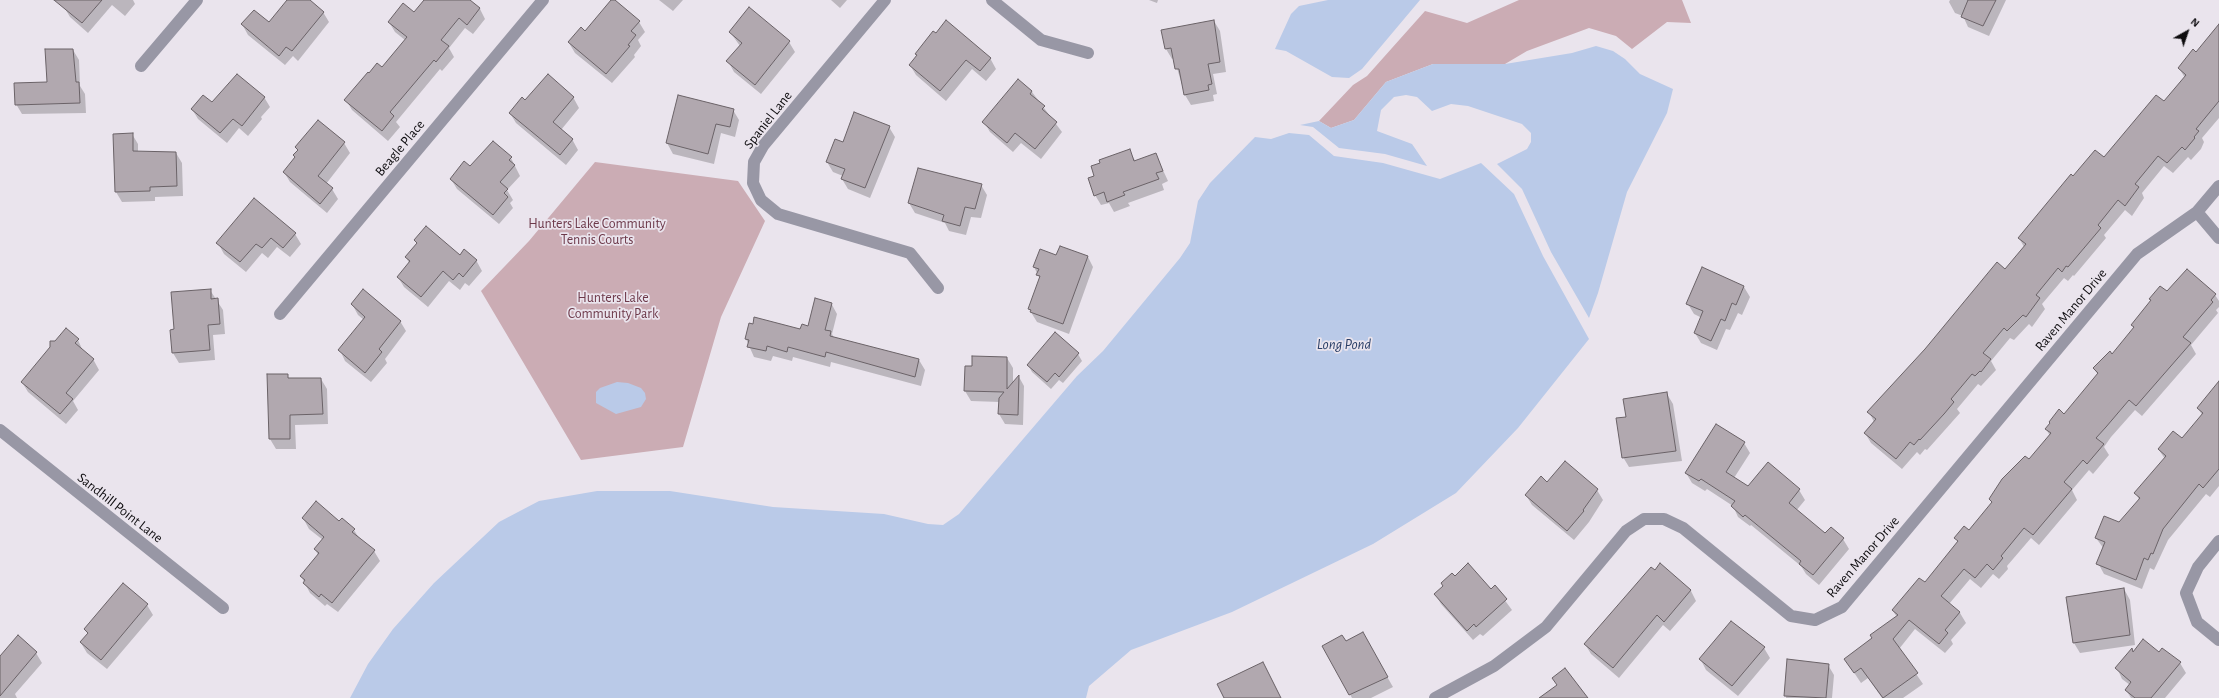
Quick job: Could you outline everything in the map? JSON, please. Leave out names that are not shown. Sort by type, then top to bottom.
[{"type":"street","points":[[141,66],[197,0]]},
{"type":"street","name":"Beagle Place","points":[[280,314],[543,0]]},
{"type":"street","name":"Spaniel Lane","points":[[885,0],[763,146],[754,162],[753,183],[761,200],[778,214],[910,253],[938,288]]},
{"type":"street","points":[[992,0],[1041,40],[1088,53]]},
{"type":"street","name":"Raven Manor Drive","points":[[1435,698],[1494,666],[1546,627],[1626,532],[1644,519],[1664,519],[1683,528],[1791,616],[1814,620],[1842,608],[2137,254],[2197,212],[2219,186]]},
{"type":"street","points":[[2197,212],[2219,238]]},
{"type":"street","name":"Sandhill Point Lane","points":[[0,430],[223,608]]},
{"type":"street","points":[[2219,541],[2198,566],[2186,593],[2197,622],[2219,640]]},
{"type":"green space","points":[[1519,0],[1682,0],[1691,23],[1667,22],[1632,49],[1616,36],[1589,28],[1527,51],[1505,64],[1433,64],[1386,82],[1354,120],[1331,128],[1319,121],[1353,85],[1367,76],[1425,11],[1467,23]]},
{"type":"green space","name":"Hunters Lake Community Park","points":[[595,162],[738,181],[765,221],[721,317],[683,447],[581,460],[481,291],[529,241]]},
{"type":"water","points":[[1328,0],[1420,0],[1362,69],[1349,78],[1332,77],[1286,51],[1275,49],[1291,14],[1299,6]]},
{"type":"water","points":[[1596,46],[1613,51],[1625,59],[1640,74],[1673,89],[1667,113],[1627,192],[1598,293],[1589,318],[1551,252],[1522,189],[1497,164],[1527,149],[1531,142],[1531,133],[1522,124],[1468,106],[1451,104],[1432,111],[1417,97],[1406,95],[1394,97],[1381,110],[1377,131],[1412,144],[1427,166],[1385,154],[1339,148],[1313,127],[1300,125],[1319,121],[1331,128],[1354,120],[1386,82],[1433,64],[1505,64],[1572,53]]},
{"type":"water","name":"Long Pond","points":[[1289,133],[1309,135],[1334,156],[1383,163],[1440,179],[1481,163],[1514,194],[1543,256],[1589,339],[1518,428],[1456,493],[1373,544],[1232,612],[1131,650],[1089,686],[1086,698],[350,698],[368,664],[393,629],[434,583],[499,522],[539,501],[597,491],[670,491],[773,507],[884,514],[928,524],[943,525],[959,514],[1077,376],[1103,351],[1180,258],[1190,243],[1198,201],[1210,183],[1255,137],[1271,139]]},
{"type":"water","points":[[617,382],[628,383],[641,388],[645,393],[646,399],[641,407],[616,414],[596,403],[596,392],[600,388]]},
{"type":"building","points":[[54,0],[102,0],[82,23]]},
{"type":"building","points":[[287,0],[310,0],[324,12],[292,51],[286,47],[279,56],[241,24],[254,10],[269,22]]},
{"type":"building","points":[[424,0],[470,0],[480,8],[467,25],[459,18],[441,40],[449,46],[436,62],[434,60],[390,112],[394,116],[382,131],[344,100],[377,63],[382,67],[407,37],[388,22],[403,3],[414,12]]},
{"type":"building","points":[[611,0],[615,0],[640,21],[631,31],[636,35],[628,45],[630,46],[606,74],[568,42],[581,27],[585,31]]},
{"type":"building","points":[[1968,0],[1996,0],[1983,26],[1961,17]]},
{"type":"building","points":[[749,7],[790,41],[755,85],[726,61],[742,43],[729,32]]},
{"type":"building","points":[[946,20],[991,58],[980,71],[966,60],[940,91],[909,65],[917,55],[915,54],[933,31],[936,33]]},
{"type":"building","points":[[1214,20],[1220,62],[1208,64],[1212,84],[1208,85],[1209,90],[1184,95],[1179,69],[1175,69],[1171,48],[1165,49],[1161,30]]},
{"type":"building","points":[[2219,24],[2219,101],[2196,129],[2199,131],[2194,137],[2195,138],[2185,150],[2182,147],[2167,163],[2158,156],[2135,184],[2139,187],[2125,206],[2118,200],[2098,225],[2101,228],[2068,267],[2066,266],[2062,272],[2058,268],[2036,295],[2040,298],[2026,317],[2023,315],[2007,331],[2004,328],[1983,353],[1991,359],[1981,372],[1980,371],[1975,376],[1972,374],[1951,399],[1954,402],[1944,414],[1914,445],[1910,442],[1896,459],[1864,433],[1876,419],[1867,412],[1925,349],[1997,262],[2005,269],[2026,244],[2018,238],[2071,174],[2073,176],[2095,150],[2104,157],[2156,95],[2164,101],[2186,75],[2178,68],[2193,49],[2196,52]]},
{"type":"building","points":[[45,49],[73,49],[76,82],[79,82],[80,103],[15,105],[14,83],[47,82]]},
{"type":"building","points":[[237,74],[265,97],[242,126],[233,119],[220,133],[191,109],[203,95],[212,102]]},
{"type":"building","points":[[548,74],[574,97],[553,122],[573,139],[560,155],[509,113],[522,97],[525,100]]},
{"type":"building","points":[[1018,79],[1032,91],[1030,94],[1045,106],[1042,109],[1057,122],[1035,149],[1015,133],[1007,143],[982,122]]},
{"type":"building","points":[[678,95],[734,109],[730,127],[716,124],[708,154],[666,143]]},
{"type":"building","points":[[854,112],[890,126],[865,188],[841,179],[845,169],[826,162],[835,139],[843,142]]},
{"type":"building","points":[[318,120],[345,142],[318,176],[333,188],[320,204],[283,172],[295,157],[293,155],[298,150],[295,147]]},
{"type":"building","points":[[133,133],[133,151],[176,152],[177,186],[150,187],[150,191],[115,192],[113,134]]},
{"type":"building","points":[[493,141],[512,157],[509,160],[515,165],[500,182],[508,189],[504,193],[508,197],[493,215],[450,179],[464,161],[470,166]]},
{"type":"building","points":[[1130,149],[1134,161],[1156,153],[1163,171],[1156,173],[1159,179],[1123,192],[1125,195],[1107,202],[1104,192],[1094,196],[1088,178],[1094,176],[1091,166],[1100,163],[1099,160]]},
{"type":"building","points":[[918,168],[982,184],[975,209],[965,207],[960,226],[942,221],[944,215],[908,203]]},
{"type":"building","points":[[254,198],[296,233],[283,248],[271,238],[262,248],[256,244],[240,262],[216,243]]},
{"type":"building","points":[[426,226],[460,255],[464,249],[477,260],[463,277],[459,273],[453,280],[443,271],[421,297],[397,277],[410,261],[405,257],[417,243],[414,240]]},
{"type":"building","points":[[1060,246],[1088,256],[1063,324],[1030,312],[1031,310],[1028,309],[1040,276],[1036,275],[1039,269],[1033,267],[1040,249],[1056,255]]},
{"type":"building","points":[[1702,267],[1744,286],[1736,305],[1732,303],[1725,321],[1721,319],[1711,341],[1694,333],[1703,311],[1686,304]]},
{"type":"building","points":[[2187,269],[2216,294],[2211,300],[2213,302],[2183,337],[2191,343],[2136,406],[2129,400],[2096,438],[2104,444],[2087,464],[2083,460],[2064,482],[2072,489],[2033,535],[2024,528],[2001,556],[2003,558],[1993,570],[1987,564],[1975,578],[1964,569],[1941,596],[1960,612],[1945,630],[1948,633],[1939,644],[1909,620],[1893,639],[1918,673],[1883,698],[1861,668],[1854,673],[1844,659],[1872,638],[1870,635],[1898,615],[1892,610],[1919,578],[1925,582],[1958,541],[1954,538],[1964,526],[1969,530],[1992,502],[1989,499],[2002,479],[2025,456],[2029,459],[2051,433],[2045,429],[2050,423],[2049,422],[2059,409],[2064,414],[2098,373],[2093,368],[2110,351],[2112,354],[2134,327],[2131,325],[2151,300],[2149,299],[2160,286],[2167,291]]},
{"type":"building","points":[[211,289],[211,299],[218,298],[220,324],[208,325],[210,350],[172,353],[170,330],[174,329],[171,292]]},
{"type":"building","points":[[363,289],[401,321],[379,349],[382,352],[365,373],[338,350],[365,317],[351,304]]},
{"type":"building","points":[[815,298],[832,303],[825,330],[831,331],[830,336],[919,359],[915,377],[826,352],[825,357],[788,347],[787,352],[767,346],[766,351],[747,347],[749,340],[745,339],[749,323],[753,324],[754,317],[800,329],[802,324],[808,326]]},
{"type":"building","points":[[66,328],[79,339],[75,343],[94,359],[66,393],[73,399],[60,414],[21,382],[50,347],[50,341],[55,341]]},
{"type":"building","points":[[1055,332],[1079,353],[1059,377],[1055,373],[1047,382],[1027,365]]},
{"type":"building","points":[[972,356],[1007,357],[1007,389],[1019,375],[1018,415],[998,414],[999,398],[1004,392],[964,391],[965,366],[972,366]]},
{"type":"building","points":[[267,374],[288,374],[288,378],[321,378],[323,414],[290,415],[290,439],[269,439]]},
{"type":"building","points":[[2219,381],[2219,469],[2203,488],[2199,484],[2163,529],[2153,554],[2151,553],[2148,560],[2144,558],[2136,580],[2096,564],[2105,542],[2095,538],[2104,516],[2119,522],[2140,498],[2134,493],[2166,456],[2158,449],[2173,431],[2182,438],[2203,413],[2197,408]]},
{"type":"building","points":[[1667,392],[1676,451],[1622,458],[1616,418],[1626,417],[1623,399]]},
{"type":"building","points":[[1716,424],[1745,442],[1726,472],[1748,486],[1768,462],[1800,489],[1789,503],[1825,533],[1831,527],[1844,538],[1813,575],[1799,564],[1801,561],[1745,515],[1743,517],[1731,506],[1735,501],[1701,479],[1699,481],[1685,473]]},
{"type":"building","points":[[1565,461],[1598,489],[1583,510],[1584,511],[1567,531],[1525,495],[1541,476],[1547,482]]},
{"type":"building","points":[[316,501],[339,521],[342,518],[355,529],[352,532],[375,550],[332,603],[321,594],[319,597],[303,583],[305,580],[300,576],[319,553],[314,549],[324,537],[302,518]]},
{"type":"building","points":[[1468,563],[1491,589],[1495,585],[1507,599],[1476,627],[1474,624],[1467,631],[1434,594],[1443,586],[1441,583],[1452,573],[1455,576]]},
{"type":"building","points":[[1660,563],[1691,590],[1664,622],[1657,615],[1613,668],[1584,644],[1651,567],[1655,570]]},
{"type":"building","points":[[123,583],[148,604],[101,660],[80,642],[88,633],[84,629]]},
{"type":"building","points":[[2124,588],[2130,635],[2073,643],[2066,597]]},
{"type":"building","points":[[1731,621],[1765,647],[1732,686],[1699,659]]},
{"type":"building","points":[[1363,632],[1388,677],[1349,695],[1322,646],[1342,635],[1346,641]]},
{"type":"building","points":[[18,635],[37,652],[0,696],[0,656]]},
{"type":"building","points":[[2143,639],[2159,652],[2162,648],[2181,662],[2151,698],[2135,698],[2125,690],[2131,682],[2115,668],[2132,648],[2133,652]]},
{"type":"building","points":[[1787,659],[1829,664],[1826,698],[1784,696]]},
{"type":"building","points":[[1263,662],[1281,698],[1224,698],[1217,684]]},
{"type":"building","points":[[1565,668],[1588,698],[1539,698],[1557,685],[1552,678]]},
{"type":"park label","name":"Hunters Lake Community Tennis Courts","points":[[597,232]]}]
